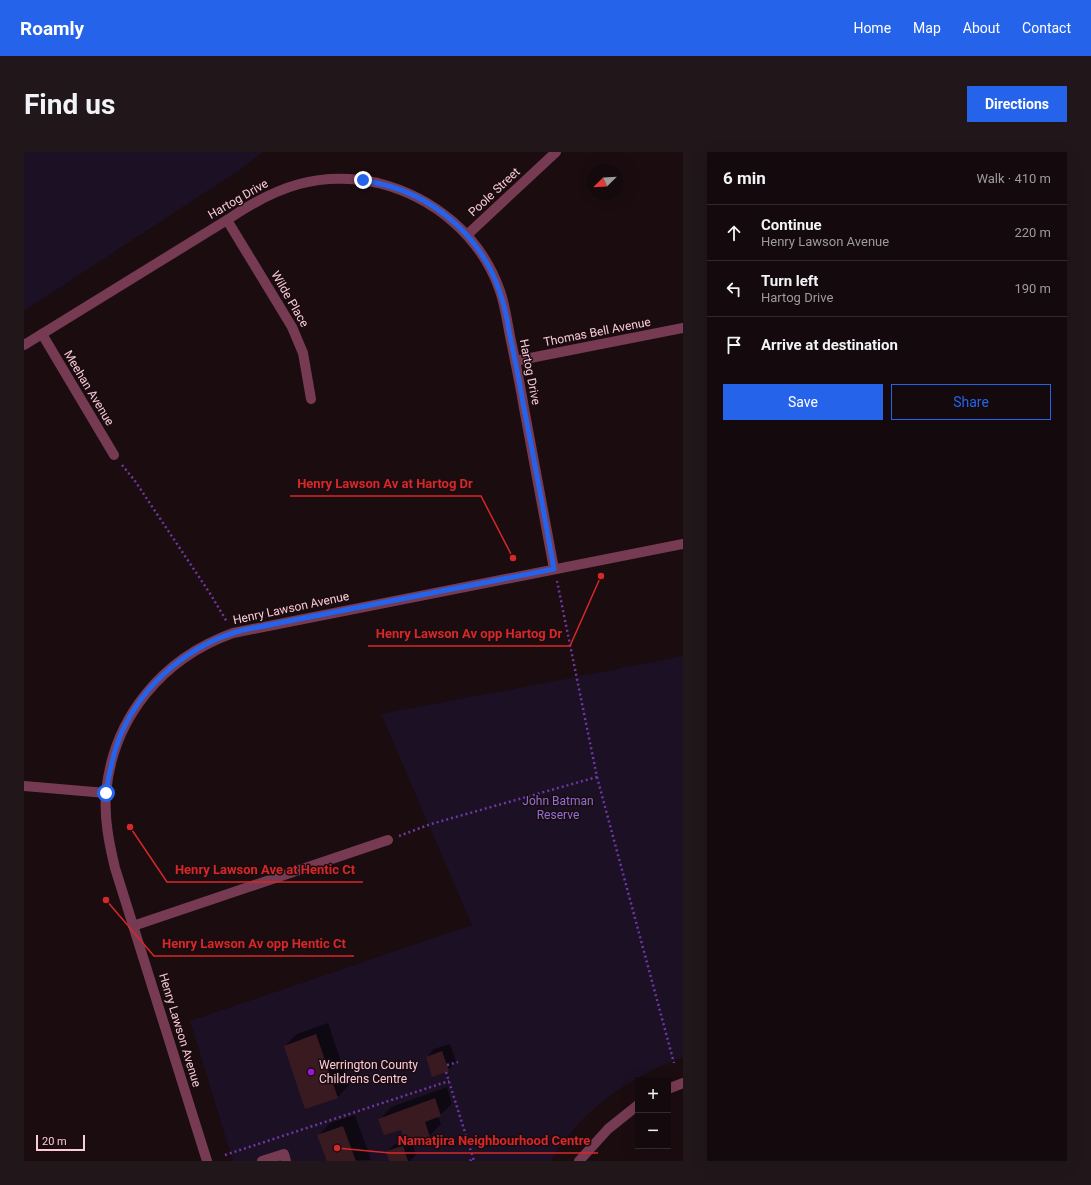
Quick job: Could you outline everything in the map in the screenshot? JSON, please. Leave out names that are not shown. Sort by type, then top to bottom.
[{"type":"street","name":"Poole Street","points":[[467,235],[556,152]]},
{"type":"street","name":"Hartog Drive","points":[[24,345],[249,205],[285,188],[311,181],[349,178],[390,186],[416,197],[440,211],[454,222],[467,235],[485,260],[500,290],[515,360],[554,569]]},
{"type":"street","name":"Wilde Place","points":[[227,220],[295,333],[303,353],[311,399]]},
{"type":"street","name":"Thomas Bell Avenue","points":[[515,360],[683,328]]},
{"type":"street","name":"Meehan Avenue","points":[[42,334],[114,456]]},
{"type":"street","name":"Henry Lawson Avenue","points":[[207,1161],[115,868],[106,818],[106,793],[112,760],[122,733],[144,696],[160,678],[178,662],[205,645],[233,633],[683,544]]},
{"type":"street","points":[[24,786],[106,793]]},
{"type":"street","points":[[133,926],[388,840]]},
{"type":"street","points":[[671,1088],[683,1083]]},
{"type":"street","points":[[579,1161],[608,1129],[635,1107]]},
{"type":"street","points":[[262,1161],[284,1154],[286,1161]]},
{"type":"path","points":[[114,456],[135,480],[211,595],[233,633]]},
{"type":"path","points":[[554,569],[597,777],[674,1063]]},
{"type":"path","points":[[388,840],[431,824],[597,777]]},
{"type":"path","points":[[447,1065],[458,1062]]},
{"type":"path","points":[[446,1072],[474,1160],[470,1161]]},
{"type":"path","points":[[225,1155],[449,1081]]},
{"type":"green space","points":[[24,152],[263,152],[244,167],[24,311]]},
{"type":"green space","name":"John Batman Reserve","points":[[683,656],[683,1057],[639,1077],[635,1077],[635,1079],[605,1100],[578,1125],[550,1161],[233,1161],[190,1021],[472,925],[381,714]]},
{"type":"building","name":"Werrington County Childrens Centre","points":[[316,1034],[338,1098],[305,1109],[284,1046]]},
{"type":"building","points":[[442,1051],[449,1071],[432,1077],[426,1057]]},
{"type":"building","points":[[435,1098],[441,1116],[425,1122],[430,1137],[406,1145],[401,1130],[384,1135],[378,1119]]},
{"type":"building","points":[[343,1126],[356,1161],[327,1161],[317,1135]]},
{"type":"building","points":[[403,1146],[408,1161],[389,1161],[386,1151]]},
{"type":"place","name":"Henry Lawson Av at Hartog Dr","points":[[513,558]]},
{"type":"place","name":"Henry Lawson Av opp Hartog Dr","points":[[601,576]]},
{"type":"place","name":"Henry Lawson Ave at Hentic Ct","points":[[130,827]]},
{"type":"place","name":"Henry Lawson Av opp Hentic Ct","points":[[106,900]]},
{"type":"place","name":"Werrington County Childrens Centre","points":[[311,1072]]},
{"type":"place","name":"Namatjira Neighbourhood Centre","points":[[337,1148]]},
{"type":"route","points":[[106,793],[112,760],[122,733],[137,705],[151,686],[169,669],[191,652],[218,638],[243,630],[554,569],[515,360],[500,290],[493,275],[485,260],[467,235],[440,211],[416,197],[390,186],[363,180]]}]
